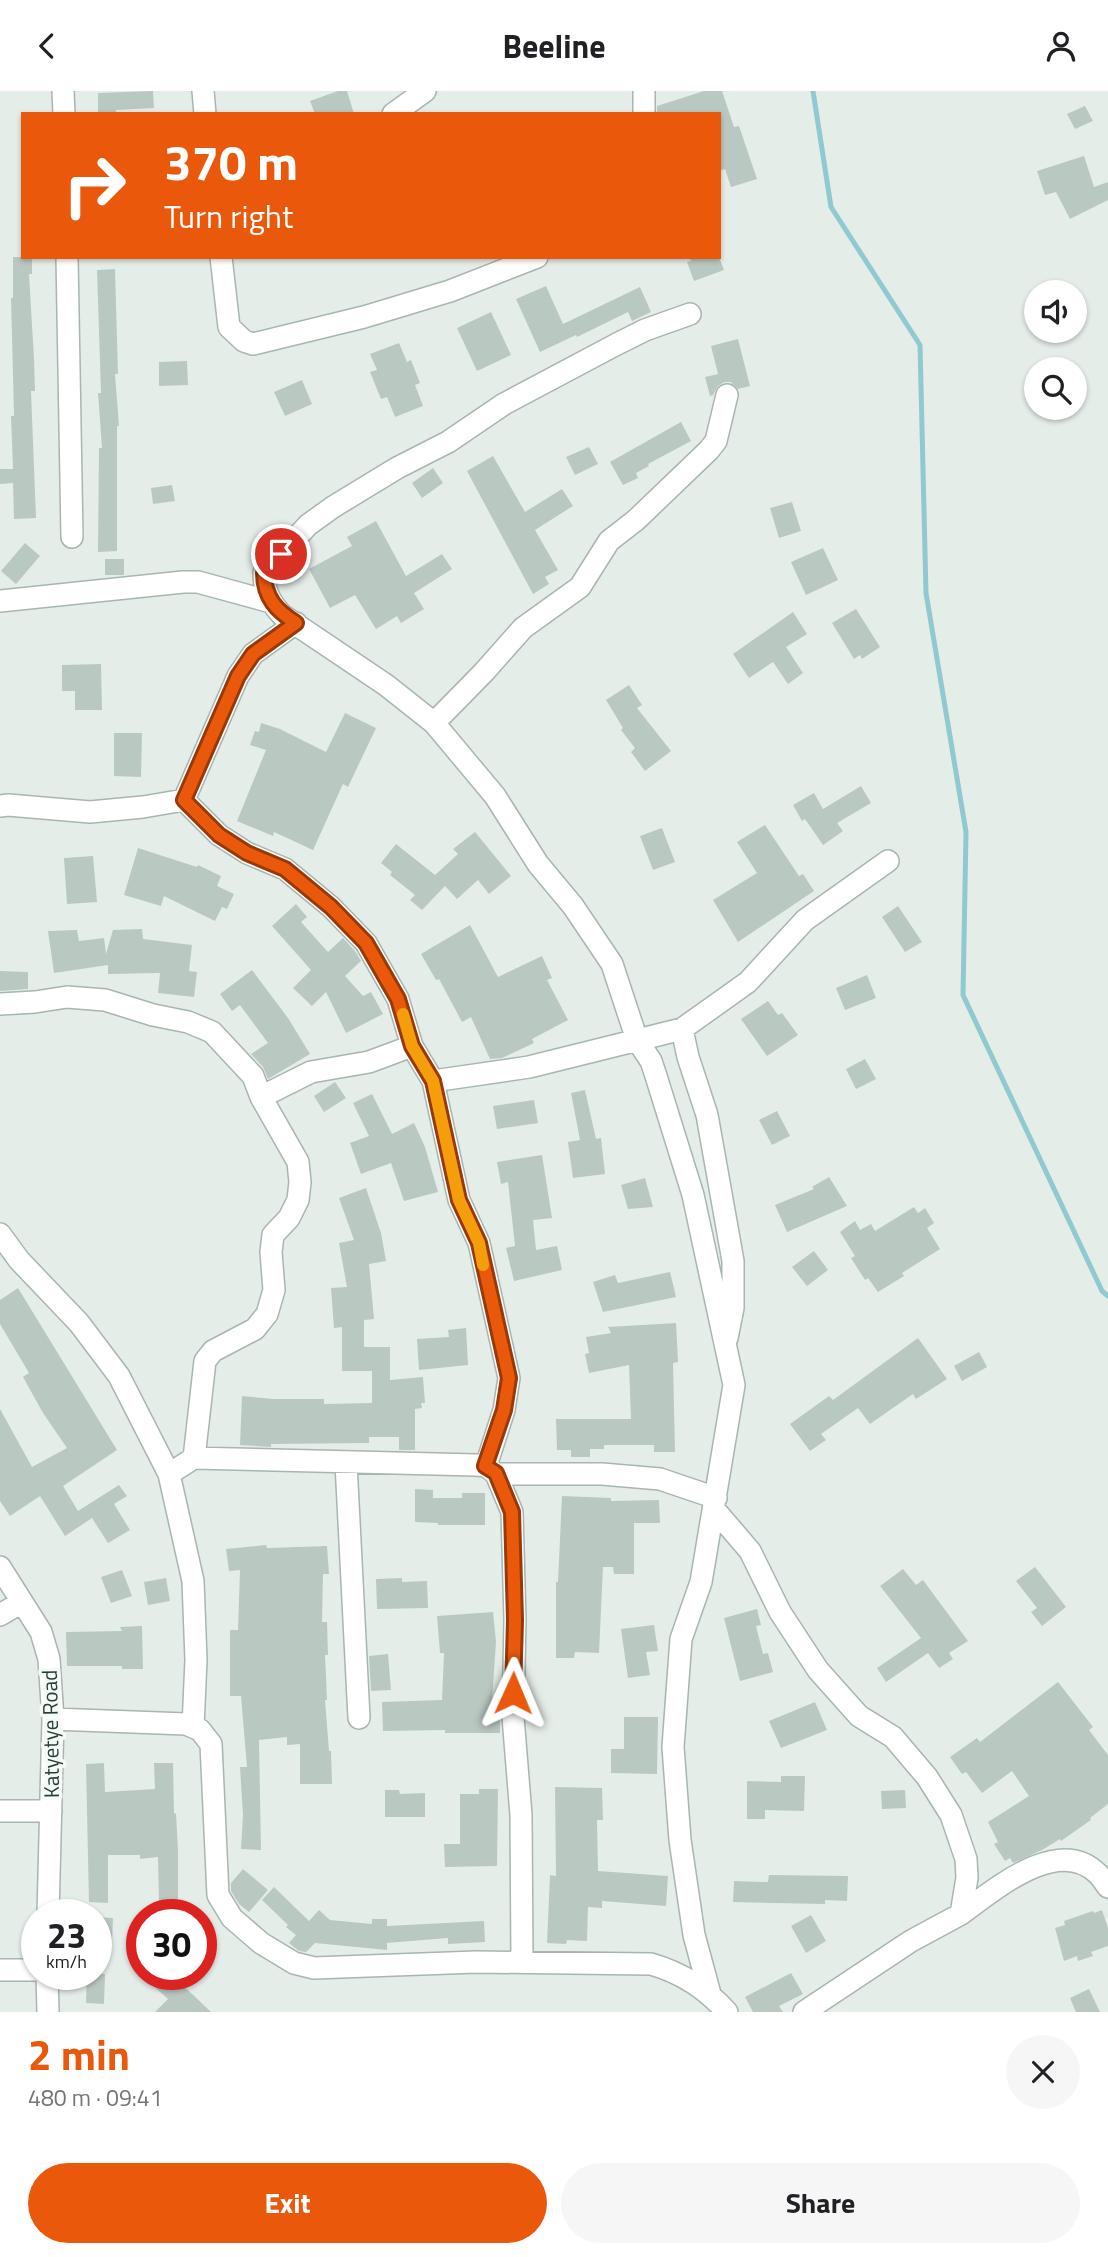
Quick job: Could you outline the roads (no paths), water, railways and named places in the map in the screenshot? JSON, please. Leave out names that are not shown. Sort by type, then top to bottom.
[{"type":"street","points":[[63,91],[64,112]]},
{"type":"street","points":[[203,91],[205,112]]},
{"type":"street","points":[[396,112],[425,91]]},
{"type":"street","points":[[644,91],[644,112]]},
{"type":"street","points":[[67,259],[72,537]]},
{"type":"street","points":[[221,259],[229,327],[236,336],[253,344],[364,317],[450,291],[532,259]]},
{"type":"street","points":[[690,314],[645,330],[504,404],[448,442],[397,468],[333,507],[308,525],[264,573],[264,585],[271,602],[282,615],[386,685],[434,723],[495,796],[538,864],[573,906],[612,964],[637,1040],[651,1061],[693,1195],[734,1385],[701,1582],[681,1639],[673,1747],[680,1840],[694,1935],[710,1994]]},
{"type":"street","points":[[434,723],[484,673],[523,628],[580,587],[609,541],[648,509],[709,450],[716,441],[727,395]]},
{"type":"street","points":[[0,601],[198,582],[271,602]]},
{"type":"street","points":[[184,800],[238,676],[253,654],[296,623]]},
{"type":"street","points":[[0,806],[8,804],[90,812],[184,800]]},
{"type":"street","points":[[184,800],[219,835],[247,853],[285,869],[331,907],[366,943],[398,999],[412,1046],[433,1081],[459,1200],[479,1243],[509,1378],[491,1470],[512,1512],[515,1620],[513,1717],[522,1815],[522,1962]]},
{"type":"street","points":[[433,1081],[578,1057],[682,1029],[748,982],[805,920],[888,861]]},
{"type":"street","points":[[0,1004],[67,997],[106,1000],[153,1015],[188,1022],[212,1032],[254,1076],[261,1097],[298,1162],[298,1200],[289,1218],[274,1235],[271,1252],[274,1290],[267,1314],[255,1329],[213,1351],[205,1361],[194,1458]]},
{"type":"street","points":[[682,1029],[707,1115],[733,1261],[733,1308],[726,1344]]},
{"type":"street","points":[[261,1097],[311,1072],[369,1062],[412,1046]]},
{"type":"street","points":[[0,1234],[19,1260],[79,1324],[119,1376],[169,1474],[193,1581],[196,1660],[193,1727]]},
{"type":"street","points":[[169,1474],[194,1458],[601,1474],[660,1479],[715,1503],[750,1551],[780,1612],[818,1669],[859,1716],[893,1737],[927,1777],[951,1815],[966,1859],[967,1878],[961,1914]]},
{"type":"street","points":[[346,1463],[359,1718]]},
{"type":"street","name":"Katyetye Road","points":[[0,1567],[41,1632],[49,1659],[53,1719],[48,1899]]},
{"type":"street","points":[[0,1615],[22,1602]]},
{"type":"street","points":[[53,1719],[186,1724],[200,1730],[211,1744],[218,1895],[232,1918],[261,1943],[294,1963],[314,1968],[522,1962],[651,1964],[675,1971],[710,1994],[727,2012]]},
{"type":"street","points":[[0,1811],[51,1811]]},
{"type":"street","points":[[804,2012],[911,1941],[961,1914],[1013,1877],[1048,1862],[1075,1861],[1097,1873],[1108,1887]]},
{"type":"street","points":[[0,1970],[21,1970]]},
{"type":"street","points":[[47,1990],[48,2012]]},
{"type":"waterway","points":[[813,91],[831,207],[920,345],[926,593],[966,832],[963,995],[1102,1291],[1108,1296]]}]
